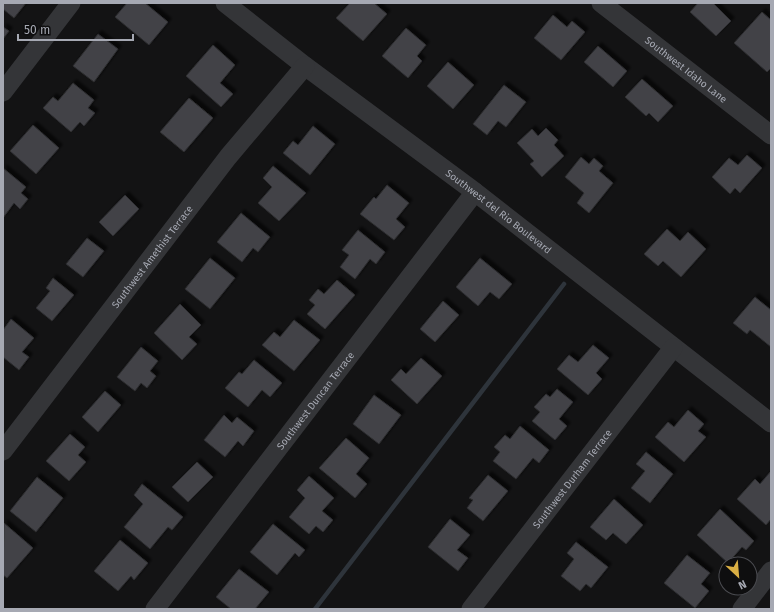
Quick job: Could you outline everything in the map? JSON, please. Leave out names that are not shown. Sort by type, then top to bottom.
[{"type":"street","points":[[3,92],[71,3]]},
{"type":"street","name":"Southwest del Rio Boulevard","points":[[225,3],[305,66],[475,192],[771,423]]},
{"type":"street","name":"Southwest Idaho Lane","points":[[601,3],[771,135]]},
{"type":"street","name":"Southwest Amethist Terrace","points":[[3,451],[228,157],[305,66]]},
{"type":"street","name":"Southwest Duncan Terrace","points":[[155,609],[475,192]]},
{"type":"street","name":"Southwest Durham Terrace","points":[[471,609],[673,348]]},
{"type":"street","points":[[742,609],[771,571]]},
{"type":"building","points":[[3,3],[26,3],[14,18],[3,9]]},
{"type":"building","points":[[127,3],[145,3],[168,22],[149,45],[115,17]]},
{"type":"building","points":[[350,3],[374,3],[387,14],[363,41],[336,18]]},
{"type":"building","points":[[698,3],[713,3],[731,21],[716,36],[690,12]]},
{"type":"building","points":[[762,12],[771,20],[771,68],[767,72],[734,43]]},
{"type":"building","points":[[553,15],[567,27],[572,21],[585,32],[561,60],[534,38]]},
{"type":"building","points":[[3,27],[9,31],[3,39]]},
{"type":"building","points":[[406,28],[426,45],[417,56],[422,61],[408,78],[382,56]]},
{"type":"building","points":[[98,34],[118,49],[94,82],[73,66]]},
{"type":"building","points":[[213,45],[235,65],[220,83],[233,94],[221,107],[186,76]]},
{"type":"building","points":[[598,46],[627,71],[613,87],[584,62]]},
{"type":"building","points":[[448,62],[474,85],[453,109],[427,86]]},
{"type":"building","points":[[642,79],[673,106],[658,122],[649,113],[646,116],[625,97]]},
{"type":"building","points":[[73,83],[94,100],[88,108],[95,113],[84,126],[80,122],[71,132],[43,108],[53,97],[58,101]]},
{"type":"building","points":[[504,85],[526,102],[506,127],[498,121],[487,135],[473,124]]},
{"type":"building","points":[[189,98],[213,118],[184,152],[160,132]]},
{"type":"building","points":[[33,125],[59,148],[36,174],[10,151]]},
{"type":"building","points":[[313,126],[335,144],[310,175],[283,153],[293,141],[298,145]]},
{"type":"building","points":[[546,128],[558,140],[554,145],[564,156],[542,177],[530,164],[534,161],[517,143],[532,129],[538,136]]},
{"type":"building","points":[[747,155],[762,168],[740,193],[735,188],[730,194],[712,177],[729,158],[738,165]]},
{"type":"building","points":[[581,157],[589,164],[594,158],[603,166],[599,171],[613,183],[589,213],[577,203],[584,193],[565,177]]},
{"type":"building","points":[[273,166],[306,193],[279,221],[258,203],[272,187],[263,178]]},
{"type":"building","points":[[3,168],[26,187],[21,193],[28,199],[20,209],[14,203],[3,218]]},
{"type":"building","points":[[387,185],[409,203],[396,219],[405,227],[394,240],[360,214],[374,197],[376,199]]},
{"type":"building","points":[[125,195],[139,209],[113,236],[99,222]]},
{"type":"building","points":[[241,213],[270,237],[258,252],[253,248],[242,262],[217,242]]},
{"type":"building","points":[[667,229],[680,241],[688,232],[706,249],[681,277],[663,261],[658,266],[644,254]]},
{"type":"building","points":[[358,230],[385,252],[376,264],[370,259],[355,279],[340,267],[349,255],[342,250]]},
{"type":"building","points":[[87,238],[104,251],[83,277],[66,264]]},
{"type":"building","points":[[210,258],[235,278],[210,309],[185,289]]},
{"type":"building","points":[[480,258],[512,284],[499,299],[490,292],[478,306],[456,287]]},
{"type":"building","points":[[53,278],[74,295],[52,321],[36,308],[50,291],[46,288]]},
{"type":"building","points":[[337,280],[355,295],[325,329],[307,314],[315,305],[309,300],[318,289],[324,294]]},
{"type":"building","points":[[755,297],[771,310],[771,347],[750,330],[747,334],[733,323]]},
{"type":"building","points":[[443,301],[459,315],[435,342],[420,329]]},
{"type":"building","points":[[180,304],[201,325],[189,337],[197,344],[182,360],[154,333]]},
{"type":"building","points":[[11,319],[34,338],[22,352],[29,357],[19,370],[3,357],[3,330]]},
{"type":"building","points":[[294,320],[320,340],[294,371],[262,345],[274,332],[280,337]]},
{"type":"building","points":[[593,345],[609,358],[596,373],[602,379],[588,395],[557,369],[569,355],[578,362]]},
{"type":"building","points":[[141,347],[158,361],[150,371],[156,376],[147,388],[141,383],[135,391],[117,377]]},
{"type":"building","points":[[421,358],[442,376],[417,404],[391,380],[401,369],[406,374]]},
{"type":"building","points":[[254,360],[282,383],[270,397],[262,390],[248,407],[225,388],[239,372],[242,374]]},
{"type":"building","points":[[557,389],[573,402],[559,419],[567,426],[555,440],[532,421],[540,412],[534,407],[546,394],[550,397]]},
{"type":"building","points":[[105,391],[121,405],[98,432],[82,417]]},
{"type":"building","points":[[374,395],[401,415],[379,444],[353,424]]},
{"type":"building","points":[[688,410],[704,424],[698,431],[706,437],[684,462],[655,437],[668,422],[674,427]]},
{"type":"building","points":[[224,415],[232,423],[237,417],[254,431],[243,446],[238,441],[225,457],[204,440]]},
{"type":"building","points":[[520,426],[549,450],[539,463],[533,458],[516,479],[493,461],[500,452],[494,447],[505,435],[510,439]]},
{"type":"building","points":[[70,434],[85,447],[78,455],[86,462],[69,481],[46,461]]},
{"type":"building","points":[[346,438],[369,458],[356,474],[367,484],[355,498],[319,468]]},
{"type":"building","points":[[646,452],[673,474],[650,503],[631,488],[645,471],[636,464]]},
{"type":"building","points":[[197,462],[213,477],[188,502],[172,487]]},
{"type":"building","points":[[771,471],[771,519],[766,525],[737,499],[755,479],[760,484]]},
{"type":"building","points":[[488,475],[508,491],[483,521],[467,508],[473,500],[469,498]]},
{"type":"building","points":[[309,476],[334,498],[322,511],[333,520],[323,532],[316,526],[309,534],[289,517],[305,498],[297,490]]},
{"type":"building","points":[[37,477],[63,498],[36,532],[10,511]]},
{"type":"building","points":[[142,484],[183,517],[172,530],[168,527],[150,549],[124,527],[143,504],[134,495]]},
{"type":"building","points":[[614,499],[643,525],[626,544],[613,533],[606,540],[590,527]]},
{"type":"building","points":[[720,509],[754,541],[746,550],[742,547],[734,556],[720,556],[697,535]]},
{"type":"building","points":[[450,519],[470,535],[457,550],[468,558],[458,571],[428,547]]},
{"type":"building","points":[[4,523],[33,548],[7,578],[3,575]]},
{"type":"building","points":[[273,524],[305,550],[299,557],[295,553],[277,575],[250,552]]},
{"type":"building","points":[[120,540],[148,563],[134,580],[131,576],[118,591],[94,571]]},
{"type":"building","points":[[576,542],[608,567],[591,588],[586,584],[580,591],[561,576],[574,559],[567,553]]},
{"type":"building","points":[[687,555],[710,573],[701,584],[709,591],[695,608],[664,583]]},
{"type":"building","points":[[239,569],[269,592],[255,609],[231,609],[216,597]]},
{"type":"waterway","points":[[315,609],[564,284]]}]
